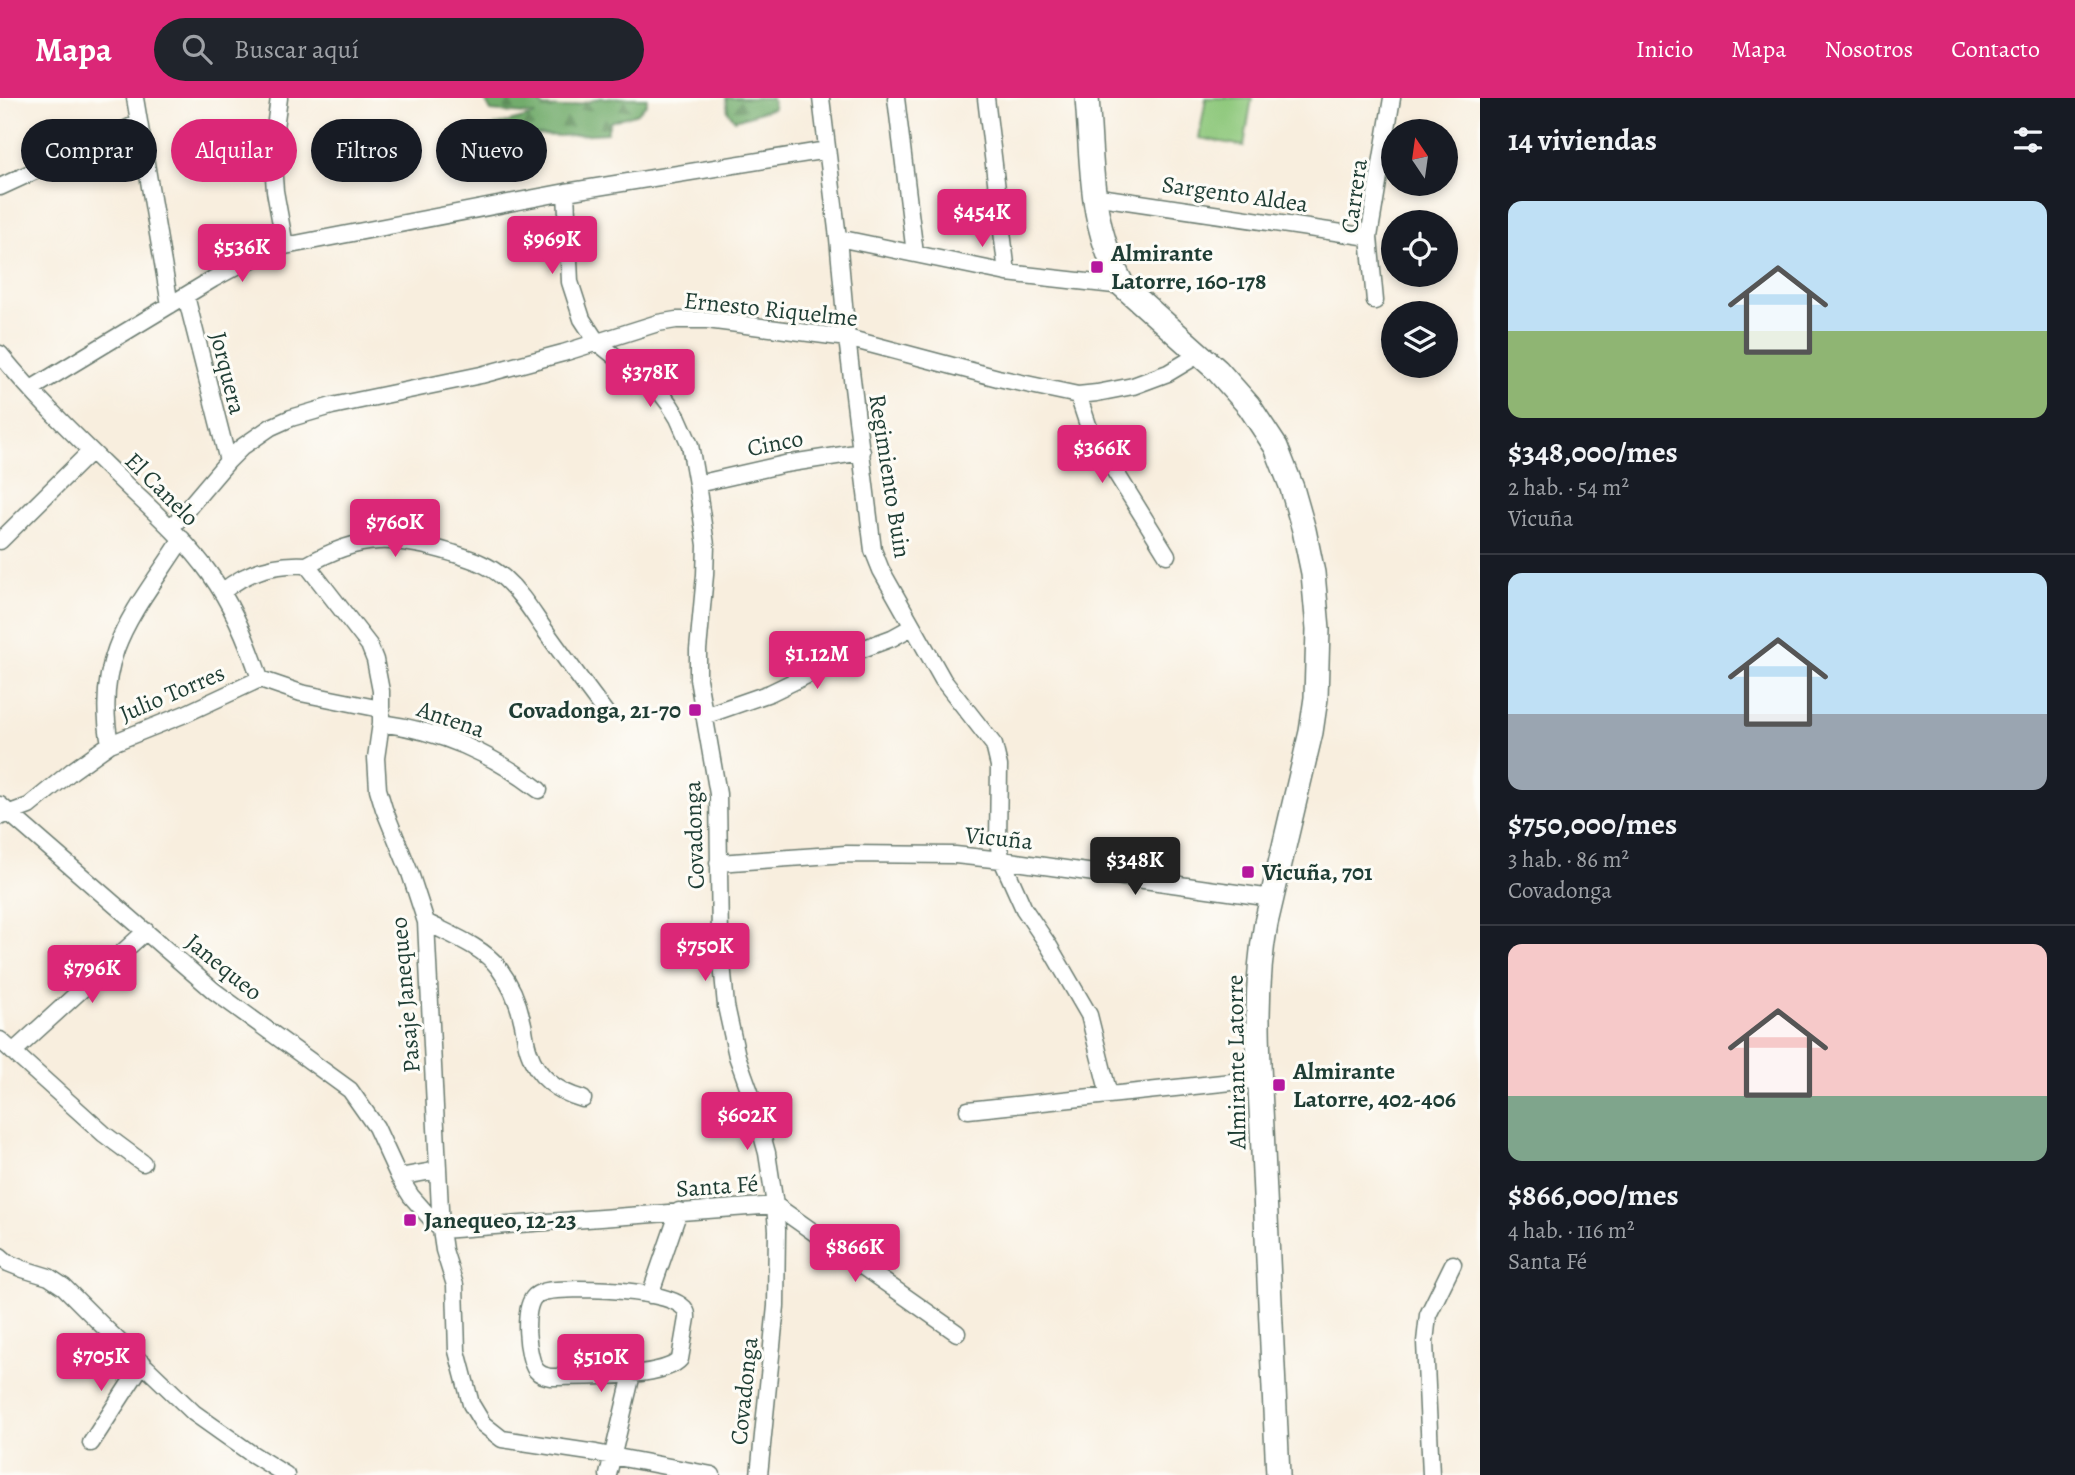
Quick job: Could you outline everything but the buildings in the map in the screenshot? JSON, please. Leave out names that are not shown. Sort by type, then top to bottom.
[{"type":"main road","name":"Almirante Latorre","points":[[1087,98],[1093,196],[1101,236],[1123,286],[1217,370],[1250,406],[1276,447],[1298,509],[1313,573],[1318,629],[1316,698],[1311,732],[1262,948],[1257,999],[1266,1253],[1278,1475]]},
{"type":"street","points":[[135,98],[138,119]]},
{"type":"street","points":[[279,98],[272,150],[275,191],[285,246]]},
{"type":"street","name":"Regimiento Buin","points":[[821,98],[873,550],[881,570],[943,680],[994,744],[999,766],[998,843],[1002,860],[1024,909],[1089,1015],[1109,1095]]},
{"type":"street","points":[[896,98],[915,254]]},
{"type":"street","points":[[986,98],[1007,273]]},
{"type":"street","name":"Carrera","points":[[1375,301],[1369,237],[1392,98]]},
{"type":"street","points":[[31,389],[242,264],[285,246],[566,192],[827,150]]},
{"type":"street","points":[[0,187],[21,177]]},
{"type":"street","points":[[149,182],[170,305]]},
{"type":"street","name":"Covadonga","points":[[566,192],[570,282],[582,319],[597,342],[661,393],[670,405],[690,445],[697,484],[706,545],[697,666],[718,785],[720,941],[726,1006],[737,1056],[759,1122],[775,1205],[777,1281],[759,1475]]},
{"type":"street","name":"Sargento Aldea","points":[[1093,196],[1369,237]]},
{"type":"street","points":[[838,238],[1007,273],[1123,286]]},
{"type":"street","name":"Jorquera","points":[[186,296],[228,461]]},
{"type":"street","name":"Ernesto Riquelme","points":[[110,744],[106,694],[116,647],[177,534],[228,461],[271,427],[311,411],[481,375],[563,354],[658,323],[691,319],[847,338],[998,378],[1078,395],[1133,386],[1168,373],[1198,355]]},
{"type":"street","name":"El Canelo","points":[[0,355],[91,451],[177,534],[222,592],[244,634],[260,679]]},
{"type":"street","points":[[1078,395],[1090,431],[1167,555]]},
{"type":"street","points":[[0,541],[91,451]]},
{"type":"street","name":"Cinco","points":[[697,484],[785,464],[862,453]]},
{"type":"street","points":[[222,592],[257,570],[283,565],[307,565],[350,545],[385,540],[422,544],[480,562],[503,577],[523,598],[604,712]]},
{"type":"street","points":[[307,565],[369,645],[379,675],[381,716]]},
{"type":"street","points":[[704,716],[770,693],[912,627]]},
{"type":"street","name":"Julio Torres","points":[[3,812],[29,806],[110,744],[185,714],[260,679],[381,716]]},
{"type":"street","name":"Antena","points":[[381,716],[464,744],[498,761],[539,790]]},
{"type":"street","name":"Pasaje Janequeo","points":[[381,716],[376,758],[378,789],[426,922],[441,1230]]},
{"type":"street","name":"Janequeo","points":[[3,812],[214,991],[350,1090],[376,1127],[399,1177],[425,1214],[441,1230],[455,1285],[457,1351],[471,1404],[483,1424],[502,1438],[611,1456]]},
{"type":"street","name":"Vicuña","points":[[718,863],[805,856],[955,856],[1002,860],[1272,898]]},
{"type":"street","points":[[426,922],[488,955],[498,966],[512,991],[523,1024],[528,1051],[538,1070],[552,1085],[583,1099]]},
{"type":"street","points":[[13,1052],[146,931]]},
{"type":"street","points":[[0,1040],[104,1134],[143,1163]]},
{"type":"street","points":[[968,1110],[1260,1079]]},
{"type":"street","points":[[399,1177],[438,1170]]},
{"type":"street","name":"Santa Fé","points":[[441,1230],[775,1205],[957,1333]]},
{"type":"street","points":[[650,1294],[679,1211]]},
{"type":"street","points":[[0,1256],[8,1263],[49,1277],[64,1287],[194,1413],[286,1475]]},
{"type":"street","points":[[1431,1475],[1424,1342],[1428,1315],[1453,1264]]},
{"type":"street","points":[[605,1289],[650,1294],[684,1308],[687,1318],[680,1359],[672,1366],[632,1374],[542,1375],[535,1368],[529,1346],[529,1304],[540,1293],[605,1289]]},
{"type":"street","points":[[91,1443],[143,1363]]},
{"type":"street","points":[[608,1475],[632,1374]]},
{"type":"street","points":[[611,1456],[712,1475]]},
{"type":"green space","points":[[484,98],[534,98],[544,107],[565,108],[601,98],[647,98],[647,103],[638,113],[610,122],[607,133],[547,135],[547,119],[520,119],[535,115],[491,111]]},
{"type":"green space","points":[[726,98],[772,98],[774,108],[735,120],[728,112]]},
{"type":"green space","points":[[1206,98],[1252,98],[1244,146],[1199,138]]},
{"type":"place","name":"Almirante Latorre, 160-178","points":[[1097,267]]},
{"type":"place","name":"Covadonga, 21-70","points":[[695,710]]},
{"type":"place","name":"Vicuña, 701","points":[[1248,872]]},
{"type":"place","name":"Almirante Latorre, 402-406","points":[[1279,1085]]},
{"type":"place","name":"Janequeo, 12-23","points":[[410,1220]]}]
